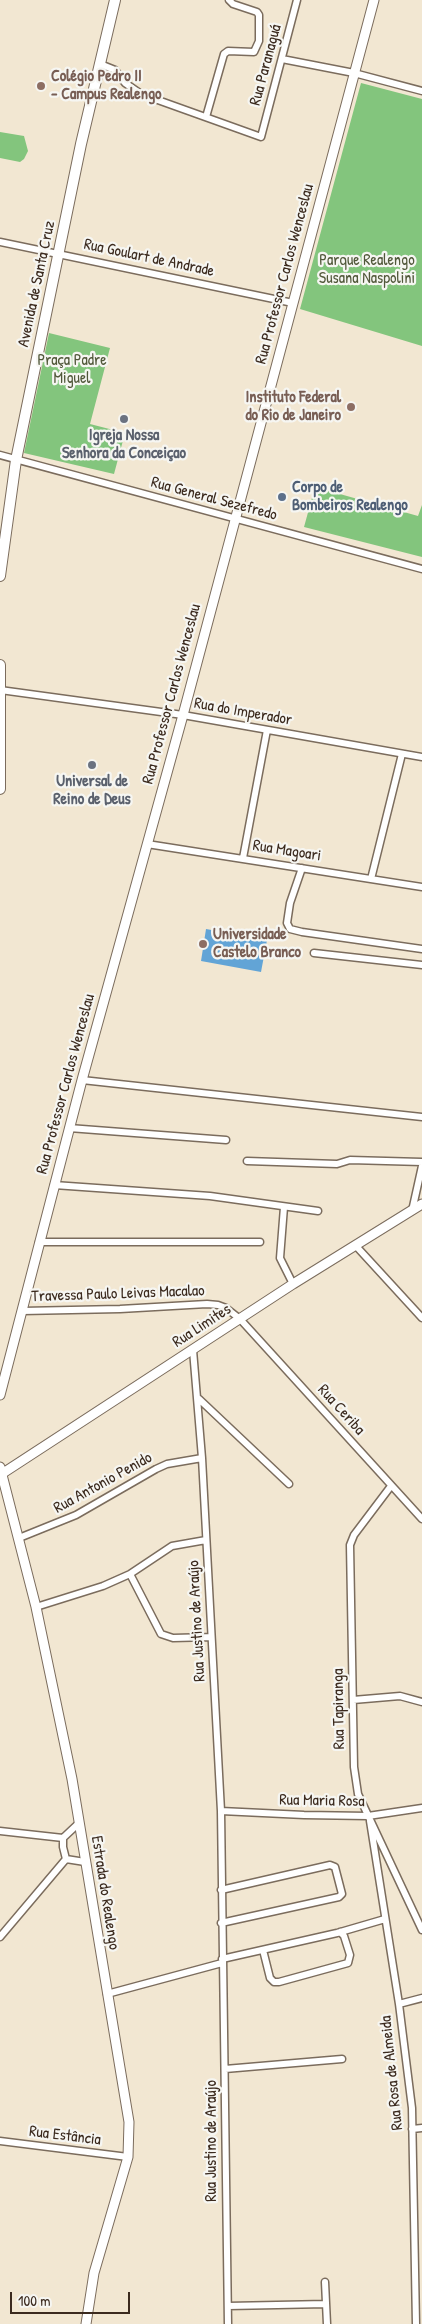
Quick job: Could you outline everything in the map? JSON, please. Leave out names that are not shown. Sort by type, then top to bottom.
[{"type":"main road","name":"Avenida de Santa Cruz","points":[[0,576],[1,555],[16,460],[59,253],[115,0]]},
{"type":"main road","points":[[0,664],[0,789]]},
{"type":"street","points":[[100,64],[115,70],[134,91],[206,117],[224,54],[228,51],[254,52],[259,41],[258,12],[233,4],[229,0]]},
{"type":"street","name":"Rua Paranaguá","points":[[206,117],[261,137],[297,0]]},
{"type":"street","name":"Rua Professor Carlos Wenceslau","points":[[0,1395],[69,1128],[183,715],[374,0]]},
{"type":"street","points":[[282,59],[354,73],[422,91]]},
{"type":"street","name":"Rua Goulart de Andrade","points":[[0,242],[293,303]]},
{"type":"street","name":"Rua General Sezefredo","points":[[0,455],[235,520],[422,568]]},
{"type":"street","name":"Rua do Imperador","points":[[1,690],[183,715],[422,757]]},
{"type":"street","points":[[243,858],[267,730]]},
{"type":"street","points":[[371,879],[402,754]]},
{"type":"street","name":"Rua Magoari","points":[[147,844],[422,887]]},
{"type":"street","points":[[302,868],[290,903],[287,923],[290,929],[422,949]]},
{"type":"street","points":[[314,953],[422,965]]},
{"type":"street","points":[[82,1080],[422,1117]]},
{"type":"street","points":[[69,1128],[226,1140]]},
{"type":"street","points":[[247,1161],[337,1164],[350,1160],[422,1162]]},
{"type":"street","points":[[412,1211],[422,1166]]},
{"type":"street","points":[[54,1185],[210,1196],[318,1211]]},
{"type":"street","name":"Rua Limites","points":[[1,1472],[240,1320],[293,1284],[422,1204]]},
{"type":"street","points":[[284,1207],[280,1258],[293,1284]]},
{"type":"street","points":[[40,1242],[260,1242]]},
{"type":"street","points":[[356,1246],[422,1318]]},
{"type":"street","name":"Travessa Paulo Leivas Macalao","points":[[22,1311],[218,1304],[240,1320]]},
{"type":"street","name":"Rua Ceriba","points":[[240,1320],[422,1519]]},
{"type":"street","name":"Rua Justino de Araújo","points":[[193,1350],[202,1458],[221,1811],[221,1923],[228,2324]]},
{"type":"street","points":[[198,1399],[289,1484]]},
{"type":"street","name":"Rua Antonio Penido","points":[[19,1538],[76,1515],[156,1468],[202,1458]]},
{"type":"street","name":"Estrada do Realengo","points":[[1,1472],[36,1607],[72,1779],[127,2105],[130,2133],[128,2157],[94,2273],[86,2324]]},
{"type":"street","name":"Rua Tapiranga","points":[[391,1486],[354,1535],[350,1545],[355,1784],[369,1819],[422,1930]]},
{"type":"street","points":[[36,1607],[94,1590],[130,1574],[172,1546],[206,1540]]},
{"type":"street","points":[[130,1574],[161,1634],[172,1638],[211,1637]]},
{"type":"street","points":[[352,1700],[400,1696],[422,1702]]},
{"type":"street","name":"Rua Maria Rosa","points":[[221,1811],[369,1819],[422,1808]]},
{"type":"street","name":"Rua Rosa de Almeida","points":[[369,1819],[399,2004],[412,2129],[416,2324]]},
{"type":"street","points":[[66,1859],[62,1848],[63,1838],[78,1823]]},
{"type":"street","points":[[0,1831],[63,1838]]},
{"type":"street","points":[[66,1859],[85,1862]]},
{"type":"street","points":[[0,1937],[66,1859]]},
{"type":"street","points":[[221,1890],[330,1865],[335,1867],[342,1894],[339,1897],[221,1923]]},
{"type":"street","points":[[107,1994],[222,1961],[385,1919]]},
{"type":"street","points":[[263,1950],[270,1978],[274,1982],[279,1982],[348,1963],[350,1955],[344,1936],[340,1932]]},
{"type":"street","points":[[399,2004],[422,1998]]},
{"type":"street","points":[[225,2069],[342,2060]]},
{"type":"street","points":[[412,2129],[422,2128]]},
{"type":"street","name":"Rua Estância","points":[[0,2142],[128,2157]]},
{"type":"street","points":[[325,2282],[326,2324]]},
{"type":"street","points":[[228,2306],[326,2304]]},
{"type":"green space","name":"Parque Realengo Susana Naspolini","points":[[361,83],[422,99],[422,346],[300,309]]},
{"type":"green space","points":[[0,132],[24,136],[28,151],[24,159],[20,162],[0,158]]},
{"type":"green space","name":"Praça Padre Miguel","points":[[49,333],[110,348],[90,424],[125,433],[114,474],[24,453]]},
{"type":"green space","points":[[315,487],[418,516],[422,505],[422,557],[304,527]]},
{"type":"water","points":[[206,929],[267,940],[261,972],[201,961]]},
{"type":"place","name":"Colégio Pedro II - Campus Realengo","points":[[41,86]]},
{"type":"place","name":"Instituto Federal do Rio de Janeiro","points":[[351,407]]},
{"type":"place","name":"Igreja Nossa Senhora da Conceiçao","points":[[124,419]]},
{"type":"place","name":"Corpo de Bombeiros Realengo","points":[[282,497]]},
{"type":"place","name":"Universal de Reino de Deus","points":[[92,765]]},
{"type":"place","name":"Universidade Castelo Branco","points":[[203,944]]}]
